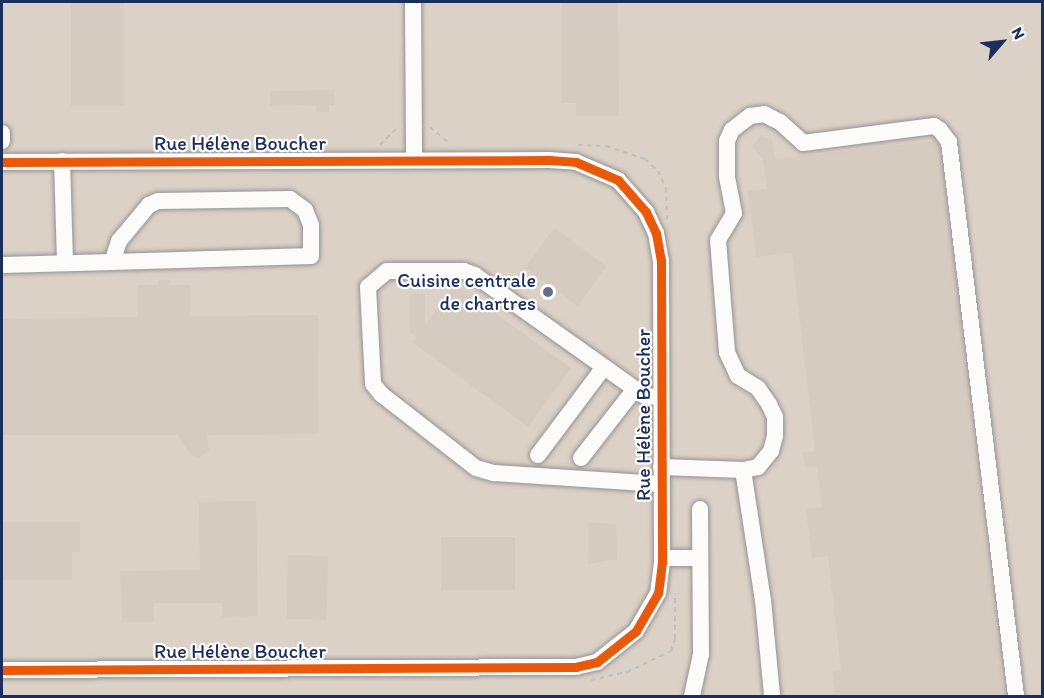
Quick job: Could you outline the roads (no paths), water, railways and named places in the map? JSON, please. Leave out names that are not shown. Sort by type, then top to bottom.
[{"type":"street","points":[[413,2],[414,160]]},
{"type":"street","points":[[660,397],[645,396],[476,275],[464,271],[387,271],[369,287],[373,384],[381,394],[476,468],[494,473],[660,476],[743,470],[758,466],[771,451],[775,417],[758,388],[738,376],[727,352],[718,240],[734,213],[727,176],[727,141],[732,130],[750,116],[764,114],[780,122],[803,143],[934,126],[949,142],[1016,696]]},
{"type":"street","points":[[2,133],[2,141]]},
{"type":"street","name":"Rue Hélène Boucher","points":[[2,162],[414,160],[576,162],[601,170],[632,192],[656,233],[661,260],[662,558],[658,593],[636,631],[597,662],[576,667],[2,670]]},
{"type":"street","points":[[62,161],[65,263]]},
{"type":"street","points":[[2,265],[112,262],[311,256],[311,225],[305,210],[290,199],[158,201],[149,205],[119,241],[112,262]]},
{"type":"street","points":[[538,455],[604,367]]},
{"type":"street","points":[[581,458],[635,389]]},
{"type":"street","points":[[743,470],[763,600],[772,696]]},
{"type":"street","points":[[692,696],[701,654],[700,509]]},
{"type":"street","points":[[662,558],[700,558]]},
{"type":"place","name":"Cuisine centrale de chartres","points":[[548,292]]}]
